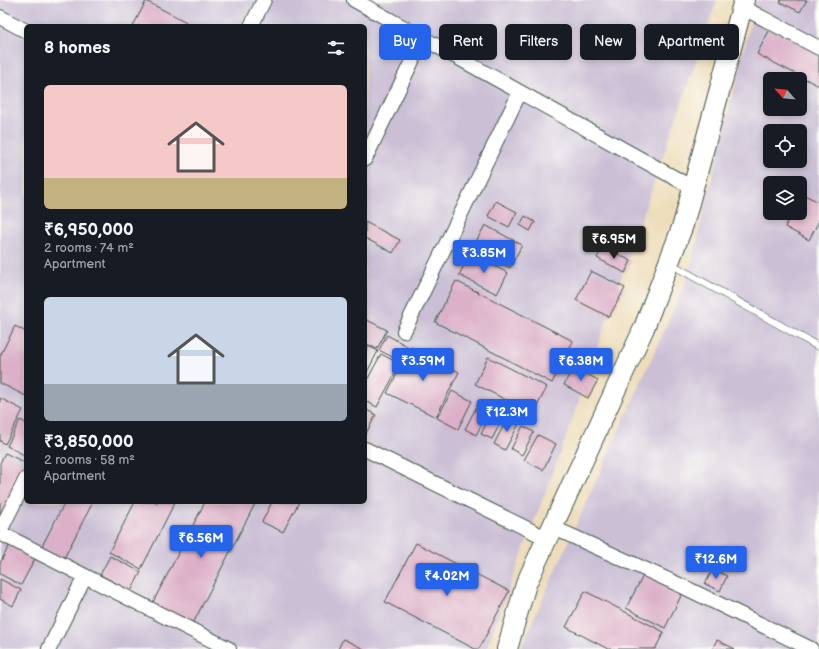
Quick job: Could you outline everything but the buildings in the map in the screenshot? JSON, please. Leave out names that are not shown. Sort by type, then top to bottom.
[{"type":"street","points":[[252,24],[264,0]]},
{"type":"street","points":[[354,0],[398,24]]},
{"type":"street","points":[[507,649],[526,584],[644,328],[683,225],[743,4],[819,48]]},
{"type":"street","points":[[0,17],[24,30]]},
{"type":"street","points":[[431,42],[693,188]]},
{"type":"street","points":[[367,155],[412,60]]},
{"type":"street","points":[[404,331],[520,92]]},
{"type":"street","points":[[367,450],[550,533],[684,587],[811,649]]},
{"type":"street","points":[[24,483],[0,532],[229,649]]},
{"type":"street","points":[[49,649],[85,576]]},
{"type":"lane","points":[[669,262],[819,347]]},
{"type":"shaded area","points":[[0,0],[717,0],[709,24],[644,24],[644,60],[696,60],[567,435],[486,649],[0,649]]},
{"type":"shaded area","points":[[756,0],[819,0],[819,649],[520,649],[687,280]]}]
